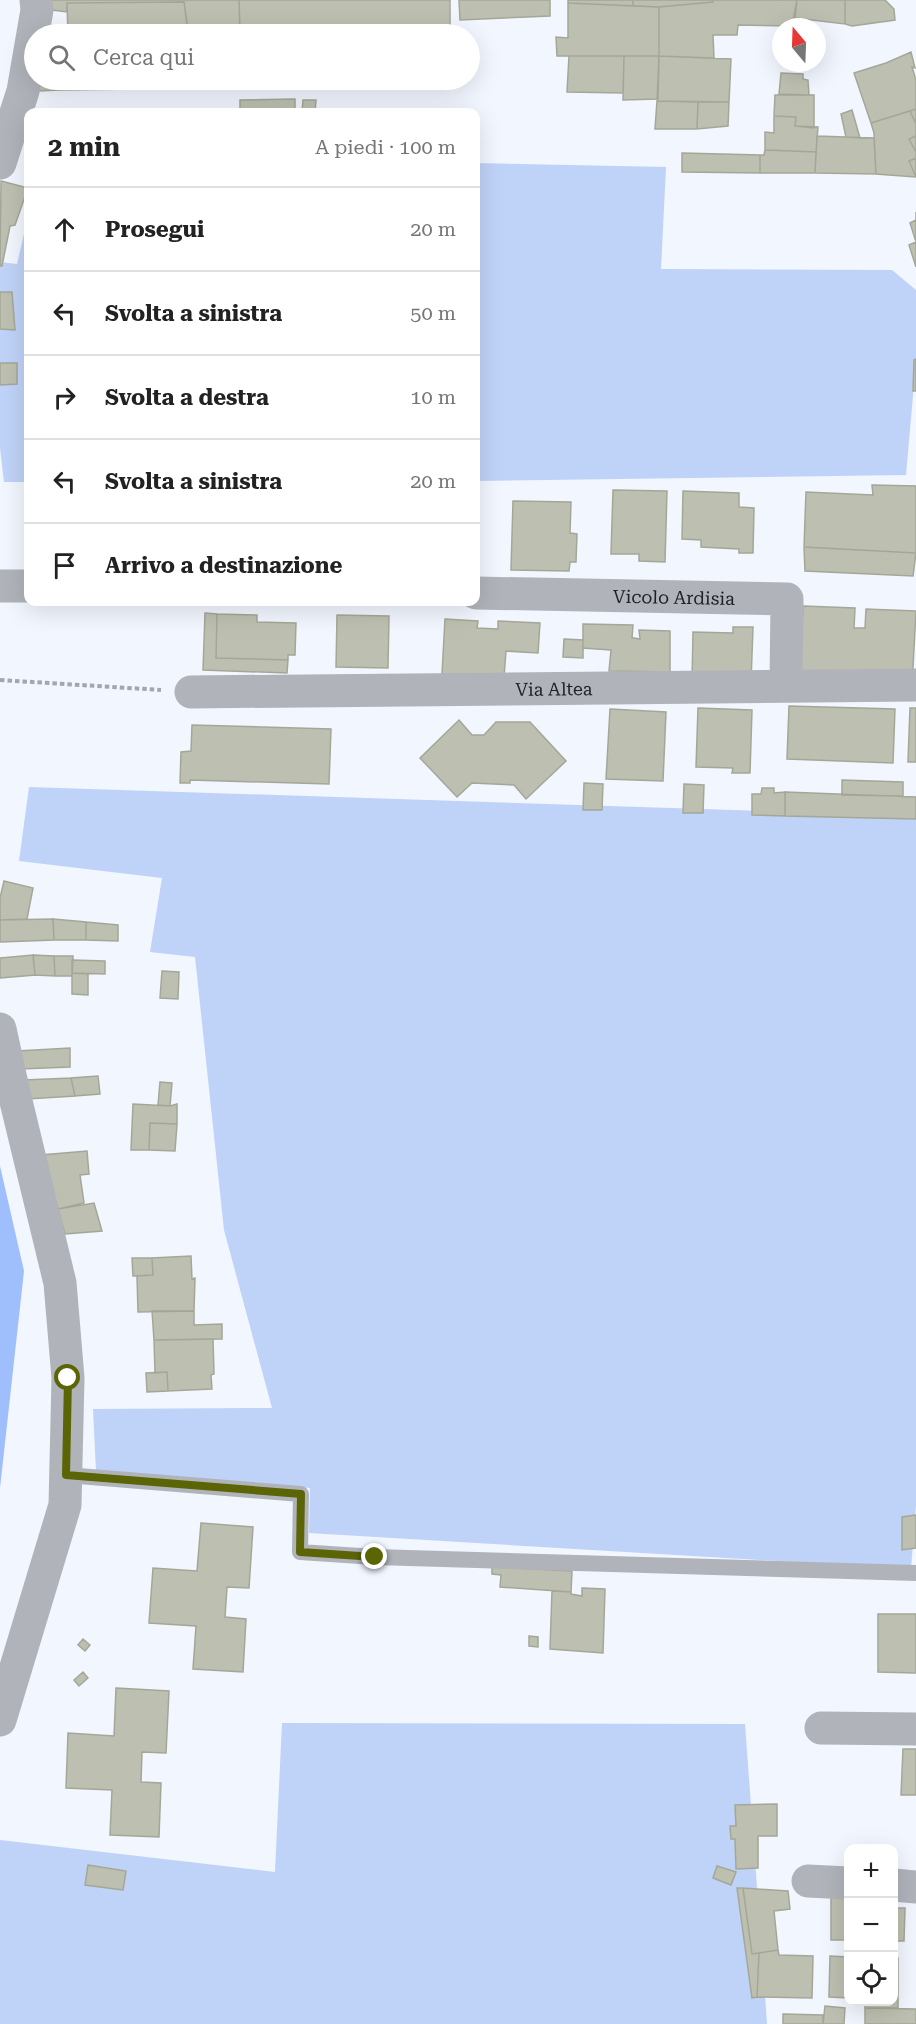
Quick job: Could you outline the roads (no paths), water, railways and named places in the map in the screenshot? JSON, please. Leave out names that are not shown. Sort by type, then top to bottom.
[{"type":"street","points":[[34,24],[36,0]]},
{"type":"street","points":[[0,163],[24,79]]},
{"type":"street","points":[[0,586],[24,586]]},
{"type":"street","name":"Vicolo Ardisia","points":[[480,593],[787,599],[786,685]]},
{"type":"street","name":"Via Altea","points":[[191,692],[916,685]]},
{"type":"street","points":[[0,1029],[60,1283],[68,1378],[65,1505],[0,1720]]},
{"type":"street","points":[[821,1728],[916,1729]]},
{"type":"street","points":[[808,1881],[844,1883]]},
{"type":"street","points":[[898,1886],[916,1887]]},
{"type":"lane","points":[[66,1475],[301,1494],[300,1552],[375,1557],[916,1573]]},
{"type":"water","points":[[0,1166],[24,1271],[0,1488]]}]
